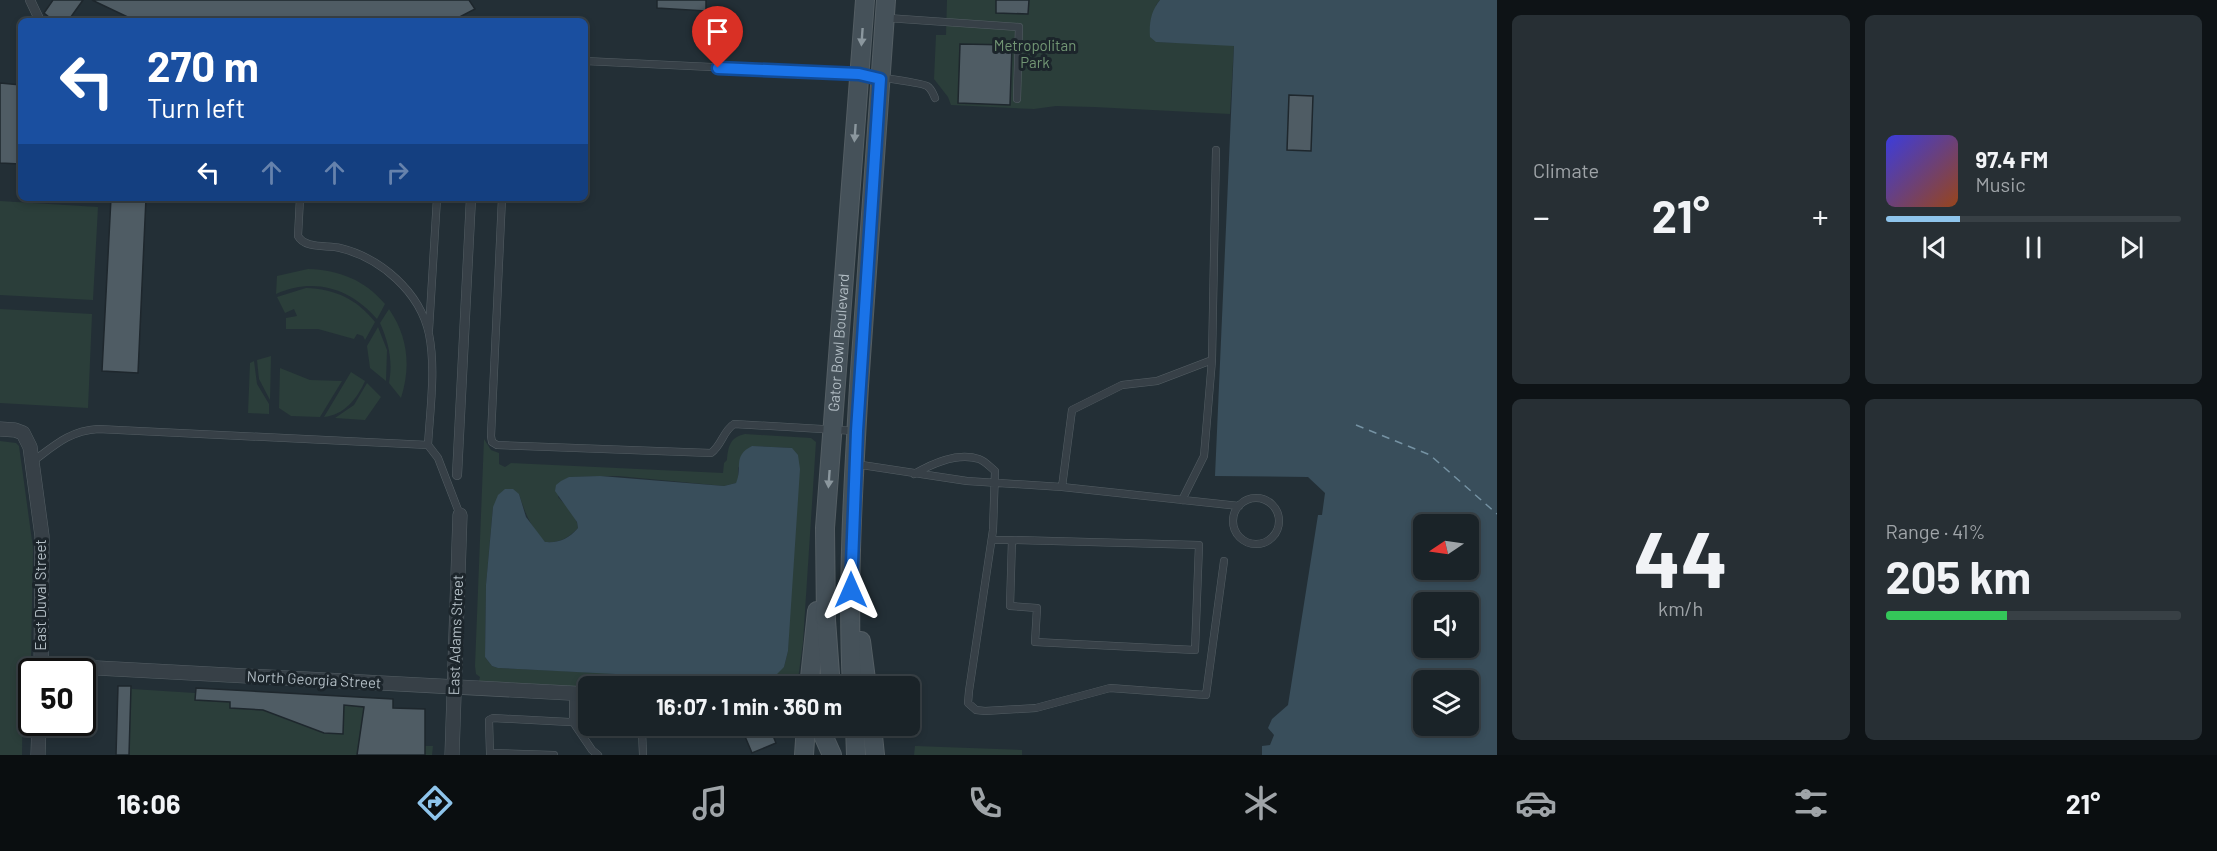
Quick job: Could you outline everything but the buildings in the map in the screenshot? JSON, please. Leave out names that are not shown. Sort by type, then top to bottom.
[{"type":"main road","name":"Gator Bowl Boulevard","points":[[830,676],[826,620],[825,528],[865,0]]},
{"type":"main road","name":"Gator Bowl Boulevard","points":[[852,676],[851,566],[855,464],[885,9]]},
{"type":"main road","points":[[810,676],[825,528]]},
{"type":"main road","points":[[851,566],[866,676]]},
{"type":"main road","points":[[804,755],[805,736]]},
{"type":"main road","points":[[823,736],[832,755]]},
{"type":"main road","points":[[836,736],[837,755]]},
{"type":"main road","points":[[855,736],[856,755]]},
{"type":"main road","points":[[873,736],[875,755]]},
{"type":"street","points":[[30,0],[39,18]]},
{"type":"street","points":[[457,475],[471,201]]},
{"type":"street","name":"East Duval Street","points":[[2,432],[23,433],[30,447],[30,463],[41,525],[44,560],[41,658]]},
{"type":"street","name":"East Adams Street","points":[[452,755],[460,515]]},
{"type":"street","name":"North Georgia Street","points":[[96,671],[578,693]]},
{"type":"street","points":[[38,755],[39,736]]},
{"type":"lane","points":[[885,9],[1018,27],[1017,99]]},
{"type":"lane","points":[[588,61],[859,74],[923,84],[930,88],[935,98]]},
{"type":"lane","points":[[1182,500],[1204,456],[1212,360],[1216,150]]},
{"type":"lane","points":[[300,201],[298,236],[301,241],[305,244],[349,250],[379,265],[397,279],[413,300],[429,332]]},
{"type":"lane","points":[[437,201],[429,332],[431,366],[428,445],[438,458],[460,515]]},
{"type":"lane","points":[[502,201],[490,436],[496,445],[711,453],[716,450],[727,430],[734,424],[857,431]]},
{"type":"lane","points":[[1062,487],[1072,410],[1122,385],[1158,381],[1212,360]]},
{"type":"lane","points":[[30,463],[67,436],[79,431],[98,429],[428,445]]},
{"type":"lane","points":[[914,474],[937,460],[959,458],[980,459],[995,471],[992,540],[968,703],[976,710],[1036,708],[1110,688],[1206,695],[1224,561]]},
{"type":"lane","points":[[855,464],[995,484],[1062,487],[1239,506],[1256,498],[1269,502],[1277,512],[1279,519],[1276,532],[1271,538],[1258,543],[1244,539],[1235,528],[1234,520],[1239,506]]},
{"type":"lane","points":[[992,540],[1011,540],[1199,545],[1195,650],[1035,642],[1037,608],[1010,606],[1011,540]]},
{"type":"lane","points":[[573,693],[573,722],[598,755]]},
{"type":"lane","points":[[554,755],[490,753],[489,720],[493,718],[578,722]]},
{"type":"lane","points":[[642,736],[643,755]]},
{"type":"green space","name":"Metropolitan Park","points":[[947,0],[1160,0],[1156,5],[1156,42],[1234,45],[1230,114],[1094,107],[1056,106],[1034,109],[951,105],[948,97],[934,79],[936,35],[946,35]]},
{"type":"green space","points":[[0,201],[98,207],[93,300],[0,295]]},
{"type":"green space","points":[[308,269],[341,274],[369,289],[385,304],[377,319],[355,300],[331,288],[304,286],[276,294],[277,276]]},
{"type":"green space","points":[[306,288],[336,293],[361,307],[375,322],[365,340],[363,336],[357,334],[354,339],[318,329],[286,329],[286,318],[297,316],[294,309],[285,313],[277,297]]},
{"type":"green space","points":[[0,309],[92,314],[88,408],[0,403]]},
{"type":"green space","points":[[389,309],[400,330],[406,352],[406,375],[401,398],[389,383],[391,368],[389,353],[380,323]]},
{"type":"green space","points":[[378,327],[387,350],[386,381],[370,368],[367,346]]},
{"type":"green space","points":[[271,356],[270,400],[259,379],[257,360]]},
{"type":"green space","points":[[254,361],[257,384],[269,404],[269,414],[248,413],[250,363]]},
{"type":"green space","points":[[280,368],[310,380],[342,381],[320,417],[291,416],[279,408]]},
{"type":"green space","points":[[351,372],[365,381],[358,394],[344,409],[324,417]]},
{"type":"green space","points":[[367,383],[381,397],[365,420],[335,418],[354,405]]},
{"type":"green space","points":[[745,434],[811,438],[816,442],[803,642],[798,676],[770,676],[784,667],[788,651],[792,448],[752,446],[738,468],[736,483],[724,486],[618,476],[569,477],[558,497],[568,507],[578,528],[567,538],[555,542],[545,542],[532,526],[519,494],[493,507],[486,585],[485,657],[492,666],[670,676],[578,676],[578,686],[479,681],[480,677],[476,674],[475,666],[484,439],[491,450],[499,453],[499,464],[505,467],[511,463],[723,473],[728,451],[736,437]]},
{"type":"green space","points":[[0,441],[16,443],[19,446],[33,548],[31,656],[30,658],[18,658],[18,736],[22,736],[22,755],[0,755]]},
{"type":"green space","points":[[118,686],[195,693],[196,688],[393,699],[393,708],[425,709],[425,746],[433,746],[432,755],[116,755]]},
{"type":"green space","points":[[915,746],[1022,750],[1022,755],[914,755]]},
{"type":"water","points":[[1160,0],[1497,0],[1497,755],[1262,755],[1262,746],[1270,745],[1274,735],[1268,728],[1272,719],[1288,705],[1318,515],[1322,515],[1325,493],[1308,477],[1215,476],[1234,46],[1156,42],[1150,37],[1153,13]]},
{"type":"water","points":[[752,446],[792,448],[798,455],[800,469],[788,651],[784,667],[777,674],[771,676],[654,676],[492,666],[485,657],[486,585],[493,507],[498,495],[505,489],[513,489],[519,494],[526,517],[545,542],[555,542],[567,538],[578,528],[577,522],[555,491],[556,485],[569,477],[600,476],[724,486],[736,483],[740,458]]},
{"type":"ferry route","points":[[1356,425],[1430,455],[1497,514]]},
{"type":"route","points":[[718,68],[859,74],[880,79],[857,431],[851,590]]}]
